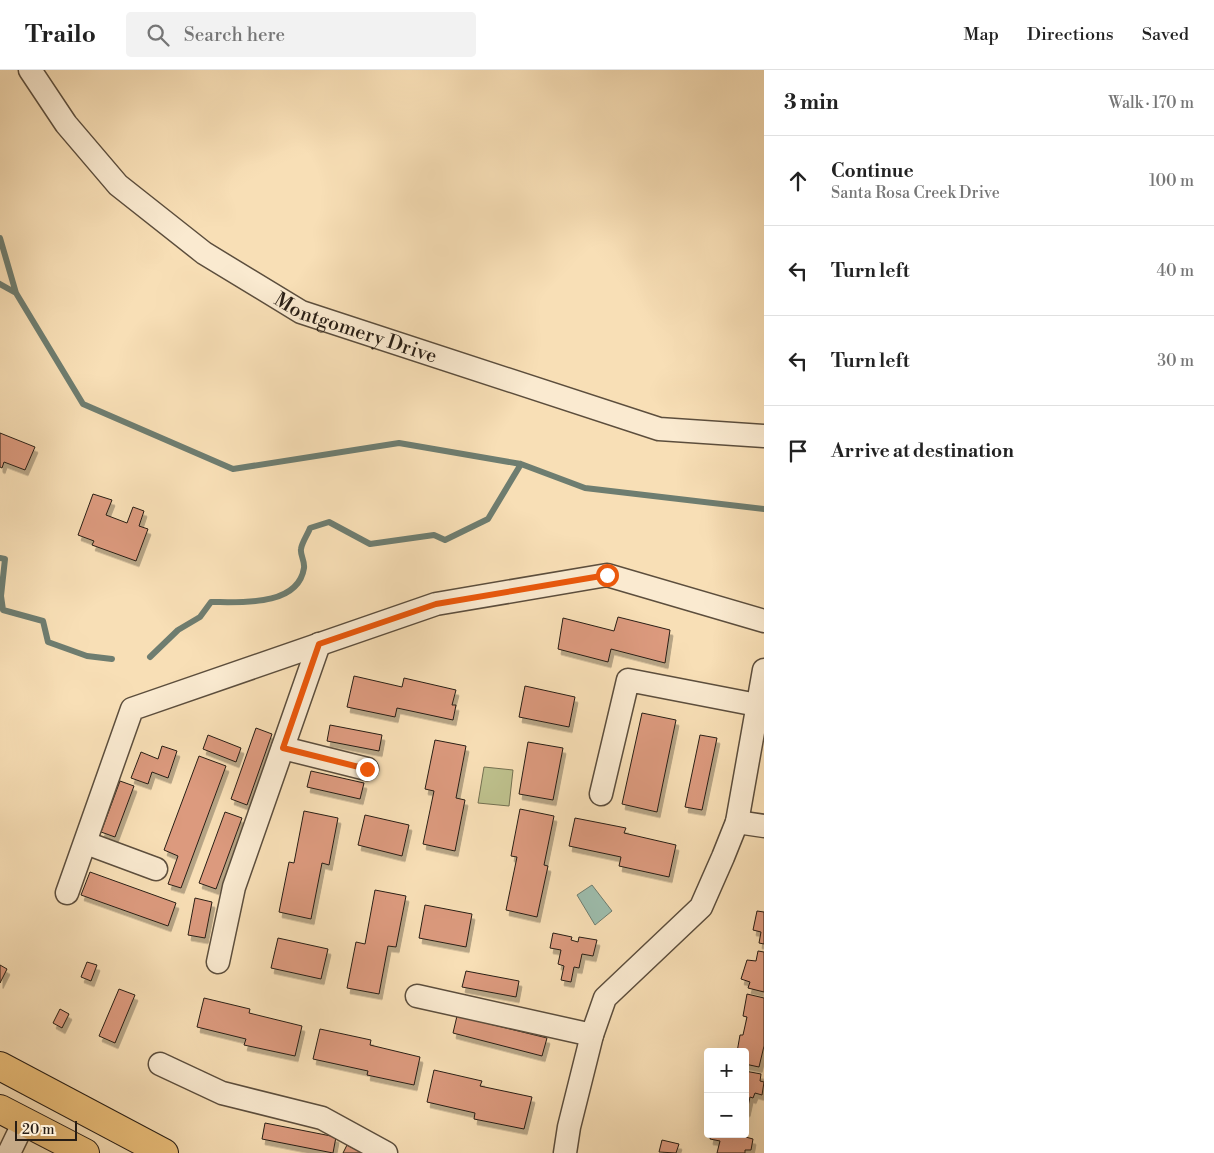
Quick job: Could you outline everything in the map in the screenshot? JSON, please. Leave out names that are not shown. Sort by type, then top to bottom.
[{"type":"main road","points":[[0,1066],[164,1153]]},
{"type":"main road","points":[[0,1109],[85,1153]]},
{"type":"street","name":"Montgomery Drive","points":[[30,70],[66,124],[118,185],[204,253],[301,312],[659,429],[764,436]]},
{"type":"street","points":[[67,894],[132,709],[436,604],[607,575],[764,621]]},
{"type":"street","points":[[218,962],[234,887],[319,644]]},
{"type":"street","points":[[565,1153],[569,1127],[592,1035],[605,998],[700,907],[737,822],[764,670]]},
{"type":"street","points":[[601,794],[628,680],[757,705]]},
{"type":"street","points":[[283,748],[367,769]]},
{"type":"street","points":[[737,822],[764,826]]},
{"type":"street","points":[[86,843],[156,869]]},
{"type":"street","points":[[417,996],[592,1035]]},
{"type":"street","points":[[160,1064],[222,1093],[322,1118],[386,1153]]},
{"type":"street","points":[[9,1153],[24,1122]]},
{"type":"green space","points":[[484,767],[513,770],[509,806],[478,803]]},
{"type":"shaded area","points":[[592,885],[612,911],[595,925],[577,895]]},
{"type":"building","points":[[0,433],[35,447],[25,470],[4,462],[2,468],[0,467]]},
{"type":"building","points":[[93,494],[112,500],[106,515],[127,523],[133,507],[144,511],[139,526],[148,529],[136,561],[92,545],[94,541],[78,535]]},
{"type":"building","points":[[618,617],[670,630],[665,663],[611,649],[608,662],[558,649],[563,618],[614,631]]},
{"type":"building","points":[[354,676],[402,687],[404,678],[456,690],[452,705],[456,705],[453,720],[397,708],[395,717],[347,707]]},
{"type":"building","points":[[525,686],[575,697],[569,727],[519,717]]},
{"type":"building","points":[[642,713],[676,720],[657,812],[622,804]]},
{"type":"building","points":[[330,725],[382,735],[379,751],[327,741]]},
{"type":"building","points":[[256,728],[272,734],[247,805],[231,799]]},
{"type":"building","points":[[208,735],[241,748],[236,762],[203,749]]},
{"type":"building","points":[[700,735],[717,738],[702,810],[685,807]]},
{"type":"building","points":[[435,740],[466,746],[456,798],[465,800],[455,851],[423,844],[434,791],[425,789]]},
{"type":"building","points":[[528,742],[563,748],[553,800],[519,794]]},
{"type":"building","points":[[162,746],[177,751],[168,778],[152,772],[148,784],[131,778],[141,752],[158,759]]},
{"type":"building","points":[[199,756],[226,766],[181,888],[168,884],[178,856],[164,850]]},
{"type":"building","points":[[311,771],[364,783],[360,799],[307,787]]},
{"type":"building","points":[[120,781],[134,786],[115,837],[101,832]]},
{"type":"building","points":[[520,809],[554,816],[544,865],[548,866],[537,917],[506,910],[517,857],[511,856]]},
{"type":"building","points":[[304,811],[338,818],[329,865],[322,863],[311,919],[279,912],[289,862],[294,863]]},
{"type":"building","points":[[225,812],[242,818],[216,889],[199,883]]},
{"type":"building","points":[[365,815],[409,825],[402,856],[358,845]]},
{"type":"building","points":[[575,818],[626,828],[624,833],[676,845],[669,877],[619,866],[621,857],[569,846]]},
{"type":"building","points":[[90,872],[176,903],[168,926],[81,895]]},
{"type":"building","points":[[375,890],[406,896],[396,947],[388,946],[379,994],[347,988],[356,942],[365,944]]},
{"type":"building","points":[[195,898],[212,902],[205,938],[188,935]]},
{"type":"building","points":[[425,905],[472,914],[466,947],[419,938]]},
{"type":"building","points":[[757,911],[764,912],[764,944],[759,943],[761,932],[753,930]]},
{"type":"building","points":[[553,933],[572,937],[571,940],[578,942],[579,937],[597,940],[593,956],[582,954],[579,968],[574,967],[571,982],[561,980],[564,966],[558,964],[561,950],[550,948]]},
{"type":"building","points":[[278,938],[328,949],[321,979],[271,968]]},
{"type":"building","points":[[758,951],[764,952],[764,992],[748,988],[750,982],[741,979],[747,960],[756,961]]},
{"type":"building","points":[[87,962],[97,965],[91,981],[81,977]]},
{"type":"building","points":[[0,965],[7,969],[0,983]]},
{"type":"building","points":[[466,971],[519,981],[516,997],[462,987]]},
{"type":"building","points":[[119,989],[135,995],[115,1043],[99,1036]]},
{"type":"building","points":[[747,994],[764,998],[764,1046],[759,1067],[749,1065],[749,1048],[738,1048],[740,1035],[743,1035],[747,1017],[743,1016]]},
{"type":"building","points":[[204,998],[250,1009],[249,1013],[302,1026],[295,1056],[244,1045],[246,1039],[197,1027]]},
{"type":"building","points":[[60,1009],[69,1014],[62,1028],[53,1023]]},
{"type":"building","points":[[457,1016],[547,1038],[542,1056],[453,1033]]},
{"type":"building","points":[[320,1029],[371,1040],[370,1045],[420,1057],[414,1085],[367,1075],[368,1071],[313,1059]]},
{"type":"building","points":[[434,1070],[482,1081],[480,1086],[532,1097],[524,1129],[474,1119],[475,1113],[427,1102]]},
{"type":"building","points":[[749,1072],[761,1074],[760,1081],[764,1082],[762,1095],[755,1093],[753,1098],[750,1097],[749,1102]]},
{"type":"building","points":[[265,1123],[336,1137],[333,1153],[262,1139]]},
{"type":"building","points":[[710,1139],[753,1139],[751,1150],[745,1150],[745,1153],[717,1153],[720,1141]]},
{"type":"building","points":[[662,1140],[679,1144],[676,1153],[659,1152]]},
{"type":"building","points":[[347,1145],[362,1153],[343,1153]]},
{"type":"waterway","points":[[0,238],[16,293],[83,404],[233,469],[399,443],[521,464],[585,488],[764,509]]},
{"type":"waterway","points":[[0,284],[16,293]]},
{"type":"waterway","points":[[150,657],[178,630],[200,617],[211,602],[266,600],[291,590],[299,581],[304,568],[301,549],[310,528],[329,522],[370,544],[434,535],[445,540],[488,519],[521,464]]},
{"type":"waterway","points":[[0,558],[5,559],[1,596],[3,610],[43,621],[48,642],[87,656],[112,659]]},
{"type":"route","points":[[367,769],[283,748],[319,644],[436,604],[607,575]]}]
